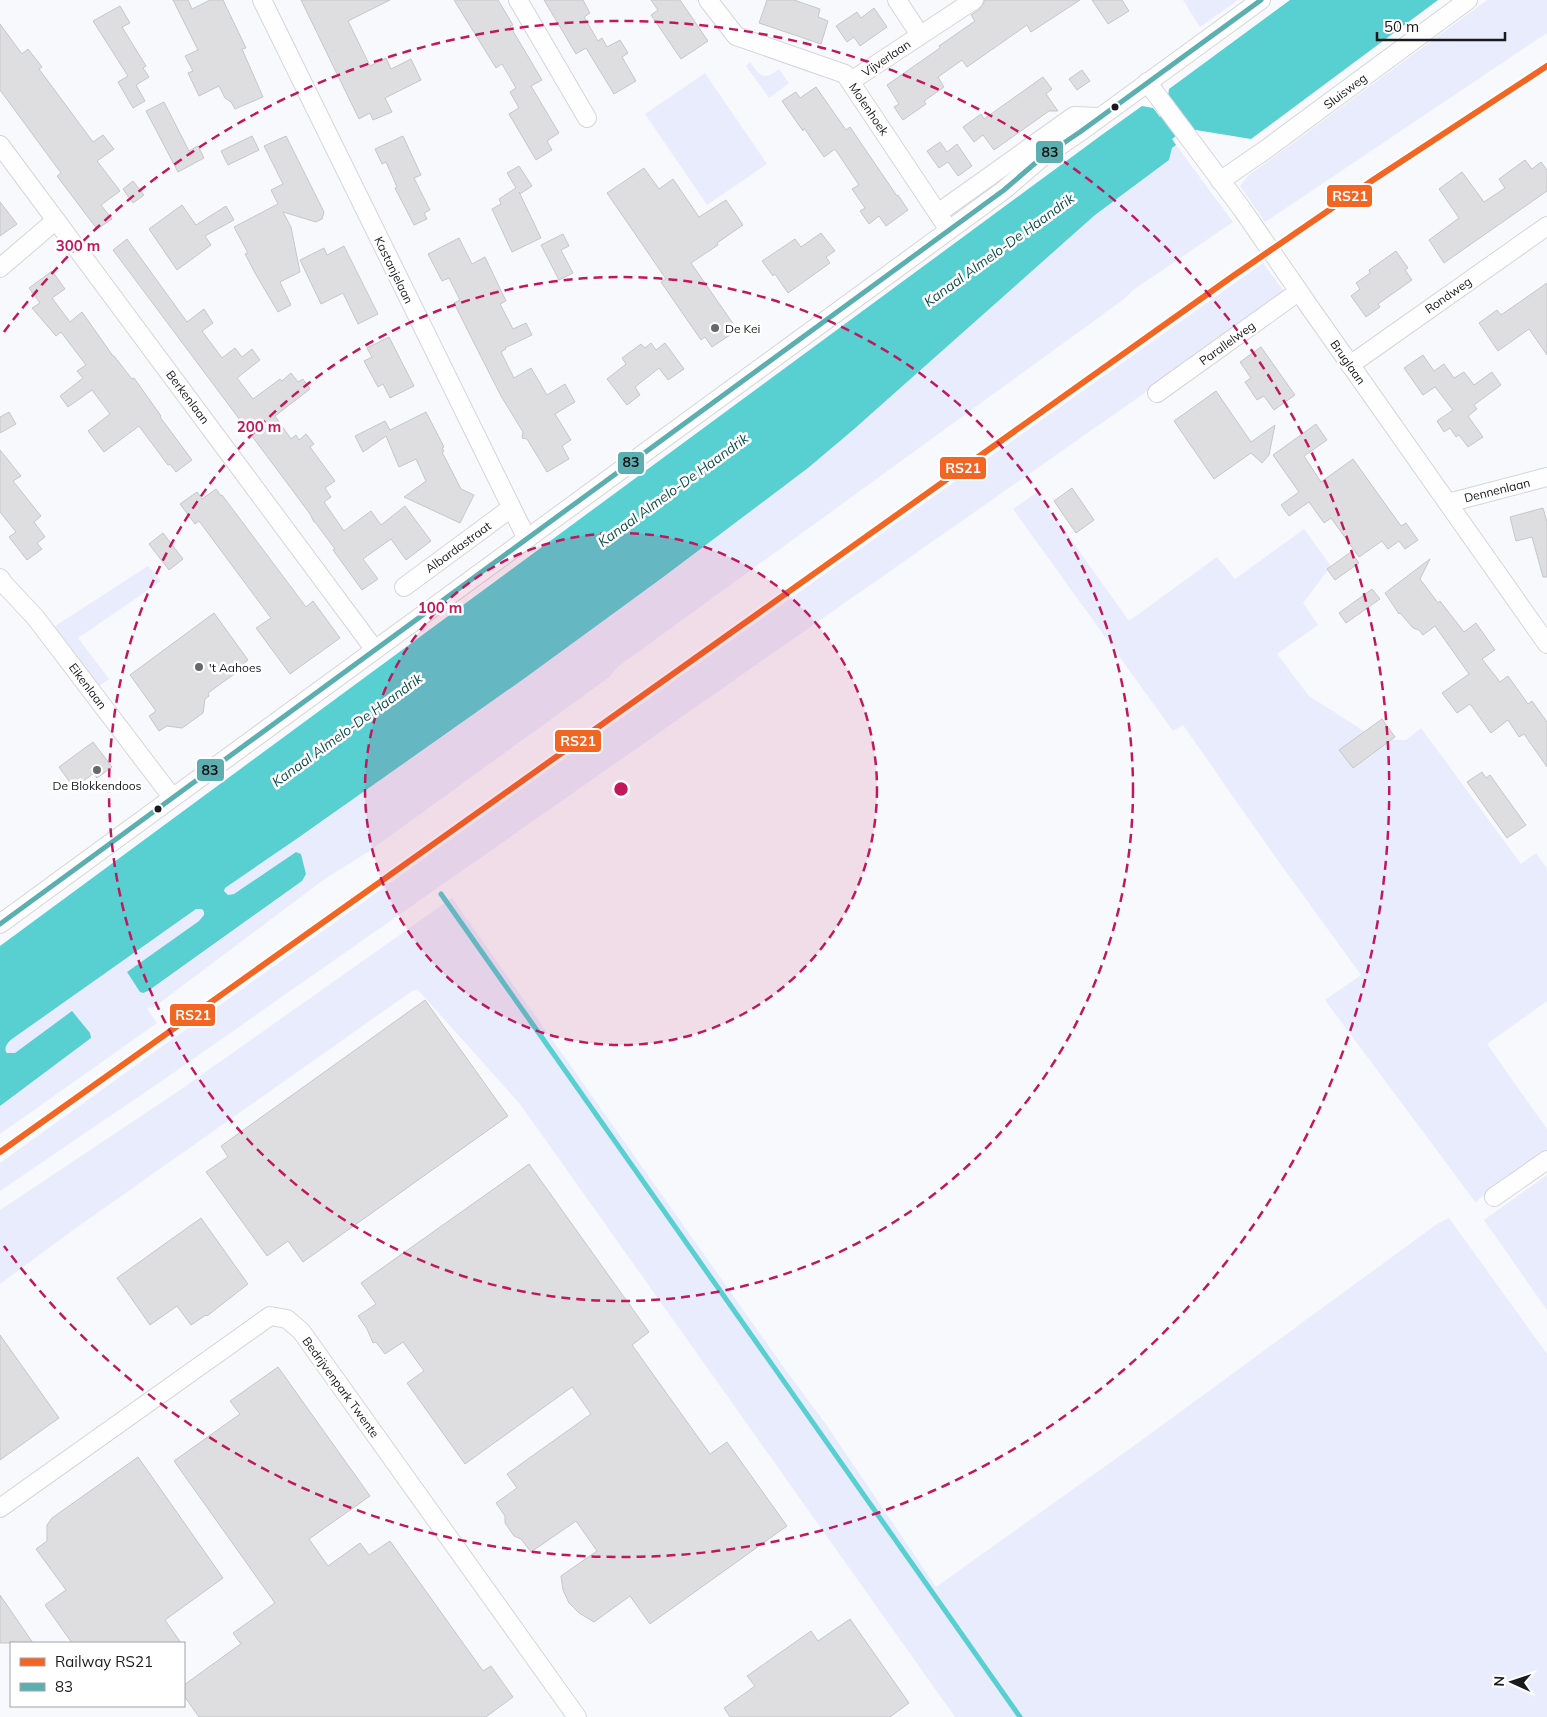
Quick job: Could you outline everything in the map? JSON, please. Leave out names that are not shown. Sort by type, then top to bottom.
[{"type":"street","name":"Kastanjelaan","points":[[262,0],[527,539]]},
{"type":"street","points":[[518,0],[587,118]]},
{"type":"street","name":"Molenhoek","points":[[708,0],[736,36],[844,74],[851,81],[949,230]]},
{"type":"street","name":"Vijverlaan","points":[[896,0],[920,35]]},
{"type":"street","name":"Vijverlaan","points":[[851,81],[974,0]]},
{"type":"street","points":[[0,924],[1004,190],[1040,160],[1260,0]]},
{"type":"street","name":"Sluisweg","points":[[1220,181],[1468,0]]},
{"type":"street","name":"Bruglaan","points":[[1147,82],[1242,209],[1298,292],[1547,644]]},
{"type":"street","points":[[938,213],[1074,116],[1100,117]]},
{"type":"street","name":"Berkenlaan","points":[[0,145],[375,650]]},
{"type":"street","points":[[0,268],[56,220]]},
{"type":"street","name":"Rondweg","points":[[1350,365],[1547,226]]},
{"type":"street","name":"Parallelweg","points":[[1156,393],[1298,292]]},
{"type":"street","name":"Dennenlaan","points":[[1448,503],[1547,477]]},
{"type":"street","name":"Albardastraat","points":[[404,587],[511,508]]},
{"type":"street","name":"Eikenlaan","points":[[0,578],[35,617],[172,797]]},
{"type":"street","points":[[1494,1197],[1547,1160]]},
{"type":"street","name":"Bedrijvenpark Twente","points":[[0,1508],[270,1316],[287,1319],[301,1331],[577,1717]]},
{"type":"shaded area","points":[[1183,0],[1238,0],[1200,27]]},
{"type":"shaded area","points":[[1487,0],[1547,0],[1547,33],[1265,222],[1240,186],[1248,176]]},
{"type":"shaded area","points":[[750,62],[763,76],[779,69],[789,83],[769,98],[746,66]]},
{"type":"shaded area","points":[[705,73],[767,164],[707,205],[645,114]]},
{"type":"shaded area","points":[[1176,145],[1233,222],[1133,290],[1124,299],[619,666],[608,678],[368,852],[326,878],[154,1007],[147,1008],[157,1023],[0,1134],[0,1106],[91,1038],[11,1054],[5,1051],[6,1046],[12,1039],[196,908],[202,909],[204,912],[199,921],[127,972],[148,991],[302,881],[306,874],[301,854],[296,852],[234,894],[228,895],[224,891],[225,888],[525,678],[808,468],[1095,215],[1169,160],[1172,148]]},
{"type":"shaded area","points":[[1263,263],[1286,294],[163,1080],[0,1191],[0,1163],[444,844]]},
{"type":"shaded area","points":[[1037,492],[1129,621],[1217,557],[1235,579],[1304,529],[1331,566],[1303,603],[1318,625],[1277,654],[1309,696],[1378,740],[1406,740],[1421,728],[1521,864],[1536,853],[1547,869],[1547,1001],[1487,1044],[1547,1129],[1547,1153],[1480,1198],[1476,1203],[1325,1000],[1361,975],[1183,725],[1173,731],[1013,509]]},
{"type":"shaded area","points":[[148,566],[161,581],[78,638],[109,679],[96,688],[52,628]]},
{"type":"shaded area","points":[[452,898],[825,1423],[936,1587],[1142,1440],[1437,1224],[1449,1218],[1547,1354],[1547,1717],[955,1717],[520,1104],[417,989],[73,1230],[0,1284],[0,1210],[180,1090]]},
{"type":"shaded area","points":[[1547,1175],[1547,1310],[1484,1220]]},
{"type":"water","name":"Kanaal Almelo-De Haandrik","points":[[1290,0],[1438,0],[1251,139],[1196,130],[1193,132],[1189,126],[1172,139],[1176,145],[1172,148],[1169,160],[1095,215],[808,468],[525,678],[225,888],[224,891],[228,895],[234,894],[296,852],[301,854],[306,874],[302,881],[148,991],[140,992],[127,972],[199,921],[204,912],[202,909],[196,909],[12,1039],[6,1047],[7,1053],[15,1053],[72,1011],[90,1033],[91,1038],[0,1106],[0,946],[1142,106],[1153,108],[1160,117],[1175,107],[1168,97],[1169,89]]},
{"type":"building","points":[[173,0],[188,0],[192,9],[210,0],[223,0],[246,48],[242,49],[263,97],[235,109],[231,102],[225,98],[219,86],[199,96],[188,73],[193,71],[185,56],[198,50]]},
{"type":"building","points":[[301,0],[390,0],[348,21],[370,66],[386,58],[391,69],[411,59],[421,80],[385,98],[392,112],[373,120],[370,113],[359,119]]},
{"type":"building","points":[[454,0],[498,0],[513,25],[510,26],[542,80],[531,86],[559,133],[547,141],[552,150],[536,160],[509,114],[519,108],[510,92],[516,88],[502,64],[496,68]]},
{"type":"building","points":[[544,0],[583,0],[590,13],[584,17],[598,41],[602,38],[607,47],[620,40],[628,53],[622,57],[636,81],[614,94],[586,48],[576,54]]},
{"type":"building","points":[[651,0],[680,0],[708,41],[681,59],[651,15],[658,10]]},
{"type":"building","points":[[767,0],[794,0],[820,9],[818,17],[828,21],[821,44],[759,23]]},
{"type":"building","points":[[985,0],[1080,0],[1031,32],[1027,25],[967,67],[962,60],[938,77],[944,87],[924,101],[926,104],[903,120],[894,107],[899,104],[887,85],[975,21],[971,15],[980,9]]},
{"type":"building","points":[[1092,0],[1122,0],[1129,11],[1108,24]]},
{"type":"building","points":[[120,6],[130,23],[122,27],[146,66],[143,68],[149,77],[136,85],[145,101],[133,108],[118,82],[128,76],[93,21]]},
{"type":"building","points":[[874,8],[887,27],[860,46],[854,37],[847,42],[836,26],[857,12],[861,18]]},
{"type":"building","points":[[0,24],[22,54],[28,49],[42,67],[39,69],[93,142],[103,135],[114,149],[97,161],[120,191],[101,205],[112,219],[97,229],[57,176],[61,173],[0,90]]},
{"type":"building","points":[[1082,70],[1090,81],[1077,90],[1069,79]]},
{"type":"building","points":[[1043,77],[1052,89],[1046,94],[1058,111],[1049,111],[994,150],[983,135],[974,142],[963,127],[981,114],[984,119]]},
{"type":"building","points":[[816,87],[846,130],[850,127],[908,210],[886,226],[879,216],[869,224],[860,211],[865,208],[852,189],[859,185],[835,149],[824,157],[782,101],[796,92],[800,98]]},
{"type":"building","points":[[164,102],[189,151],[198,146],[204,158],[178,172],[146,111]]},
{"type":"building","points":[[252,136],[259,150],[228,165],[221,151]]},
{"type":"building","points":[[286,136],[324,212],[322,219],[316,222],[283,212],[291,227],[300,272],[280,282],[291,305],[278,312],[245,254],[248,253],[234,227],[278,204],[271,190],[283,184],[264,146]]},
{"type":"building","points":[[403,136],[421,175],[414,178],[430,210],[424,213],[427,219],[414,225],[395,188],[397,187],[386,162],[382,164],[375,149]]},
{"type":"building","points":[[940,142],[947,152],[957,144],[972,166],[958,176],[948,162],[939,168],[927,151]]},
{"type":"building","points":[[1525,160],[1532,169],[1541,162],[1547,170],[1547,191],[1444,263],[1429,240],[1459,218],[1439,189],[1462,172],[1484,202],[1505,188],[1499,179]]},
{"type":"building","points":[[519,166],[532,186],[520,194],[519,192],[541,238],[512,252],[492,209],[501,204],[499,199],[516,188],[507,173]]},
{"type":"building","points":[[644,168],[659,189],[673,179],[699,217],[726,200],[743,225],[691,263],[734,325],[730,328],[733,333],[712,347],[705,337],[701,340],[661,282],[666,279],[607,193]]},
{"type":"building","points":[[133,181],[144,195],[133,203],[123,189]]},
{"type":"building","points":[[0,202],[17,224],[0,236]]},
{"type":"building","points":[[182,205],[196,225],[226,206],[234,220],[205,236],[211,245],[177,270],[149,229]]},
{"type":"building","points":[[821,233],[835,251],[826,257],[830,263],[788,293],[775,274],[773,276],[762,261],[795,239],[801,247]]},
{"type":"building","points":[[563,234],[569,246],[561,250],[573,273],[559,280],[541,245]]},
{"type":"building","points":[[459,238],[472,264],[485,257],[506,301],[500,304],[513,329],[526,323],[532,335],[505,348],[501,352],[514,378],[531,368],[547,395],[565,384],[575,402],[555,414],[571,440],[562,446],[569,459],[547,472],[527,439],[522,438],[523,432],[501,396],[473,341],[454,303],[460,300],[449,278],[442,281],[428,254]]},
{"type":"building","points":[[127,239],[187,322],[204,309],[213,323],[202,331],[222,358],[235,348],[242,357],[252,349],[260,360],[237,378],[253,399],[280,379],[282,381],[291,373],[298,382],[303,379],[310,389],[275,416],[291,439],[296,435],[299,440],[306,434],[314,444],[310,447],[335,481],[325,488],[331,497],[324,502],[344,531],[371,511],[381,525],[405,506],[431,541],[406,560],[391,539],[363,559],[378,579],[362,590],[310,514],[113,250]]},
{"type":"building","points":[[344,246],[378,314],[358,324],[343,293],[321,304],[300,260],[324,248],[327,255]]},
{"type":"building","points":[[1396,251],[1408,268],[1405,270],[1412,280],[1378,304],[1380,307],[1366,317],[1351,296],[1360,289],[1356,283],[1370,273],[1369,270]]},
{"type":"building","points":[[52,271],[65,289],[52,298],[70,322],[82,312],[113,356],[132,379],[134,378],[192,460],[176,472],[170,464],[168,465],[139,426],[104,452],[88,431],[110,414],[92,390],[68,407],[60,396],[83,378],[77,371],[86,365],[61,332],[56,336],[32,308],[40,303],[29,288]]},
{"type":"building","points":[[1547,283],[1547,355],[1529,329],[1498,351],[1479,323],[1497,310],[1501,315]]},
{"type":"building","points":[[389,337],[414,386],[390,398],[383,384],[378,387],[364,361],[372,357],[367,348]]},
{"type":"building","points":[[651,343],[656,350],[665,343],[684,369],[668,380],[659,368],[635,387],[640,395],[627,405],[607,379],[626,364],[622,358],[641,344],[645,348]]},
{"type":"building","points":[[1261,347],[1295,395],[1274,410],[1264,396],[1257,400],[1245,382],[1251,378],[1240,362]]},
{"type":"building","points":[[1423,355],[1434,371],[1444,364],[1454,378],[1464,372],[1474,385],[1492,372],[1501,385],[1474,405],[1477,409],[1468,416],[1483,437],[1468,447],[1459,435],[1456,437],[1450,428],[1444,432],[1437,421],[1453,410],[1435,387],[1423,395],[1404,368]]},
{"type":"building","points":[[1216,391],[1251,442],[1275,425],[1269,455],[1262,463],[1251,453],[1214,479],[1174,421]]},
{"type":"building","points":[[9,412],[16,424],[0,433],[0,417]]},
{"type":"building","points":[[426,412],[444,447],[442,452],[461,489],[474,495],[460,523],[404,497],[426,481],[416,459],[399,467],[386,436],[363,452],[355,436],[385,421],[390,430]]},
{"type":"building","points":[[1316,424],[1327,440],[1304,456],[1321,482],[1353,459],[1401,526],[1406,523],[1418,540],[1405,549],[1399,541],[1388,549],[1382,541],[1359,557],[1331,518],[1324,523],[1309,502],[1289,516],[1281,505],[1299,492],[1273,455]]},
{"type":"building","points":[[0,450],[21,476],[13,481],[41,516],[34,522],[45,537],[37,543],[42,549],[27,560],[9,537],[16,532],[0,512]]},
{"type":"building","points":[[1072,488],[1094,520],[1076,533],[1054,501]]},
{"type":"building","points":[[216,489],[306,607],[313,601],[340,638],[290,674],[256,628],[271,618],[199,521],[195,524],[180,504],[197,492],[202,499]]},
{"type":"building","points":[[1543,508],[1547,522],[1547,577],[1543,577],[1532,537],[1516,541],[1510,517]]},
{"type":"building","points":[[163,533],[183,559],[169,570],[149,544]]},
{"type":"building","points":[[1351,552],[1359,563],[1335,580],[1327,569]]},
{"type":"building","points":[[1430,559],[1420,579],[1464,632],[1476,623],[1495,650],[1482,659],[1500,682],[1508,676],[1528,704],[1532,701],[1547,722],[1547,767],[1524,734],[1519,737],[1508,720],[1491,733],[1470,704],[1457,713],[1442,693],[1469,674],[1435,626],[1423,635],[1399,614],[1385,593]]},
{"type":"building","points":[[1372,589],[1380,599],[1346,623],[1339,613]]},
{"type":"building","points":[[214,613],[248,660],[236,670],[237,672],[208,693],[209,696],[205,699],[203,713],[182,728],[167,726],[159,731],[149,716],[156,711],[130,675]]},
{"type":"building","points":[[1382,719],[1395,737],[1353,768],[1339,750]]},
{"type":"building","points":[[93,742],[112,767],[97,778],[94,773],[74,788],[59,767]]},
{"type":"building","points":[[1482,772],[1486,778],[1490,775],[1526,825],[1507,838],[1467,782]]},
{"type":"building","points":[[425,1000],[508,1116],[303,1262],[288,1241],[267,1256],[206,1172],[228,1157],[221,1146]]},
{"type":"building","points":[[529,1164],[649,1332],[632,1345],[710,1454],[727,1442],[787,1526],[650,1624],[630,1596],[594,1622],[579,1613],[569,1603],[563,1590],[561,1576],[597,1551],[576,1521],[531,1552],[521,1539],[514,1536],[505,1523],[505,1516],[496,1503],[517,1488],[507,1474],[591,1414],[572,1387],[465,1464],[407,1383],[424,1371],[403,1342],[385,1354],[376,1342],[373,1343],[367,1329],[358,1316],[376,1304],[361,1283]]},
{"type":"building","points":[[201,1218],[248,1284],[207,1316],[191,1325],[177,1306],[150,1325],[117,1278]]},
{"type":"building","points":[[0,1335],[59,1418],[0,1460]]},
{"type":"building","points":[[278,1367],[370,1496],[309,1539],[328,1566],[360,1543],[369,1555],[390,1541],[483,1671],[491,1666],[513,1697],[486,1717],[199,1717],[185,1697],[185,1684],[242,1643],[233,1633],[275,1603],[174,1461],[240,1414],[230,1401]]},
{"type":"building","points":[[138,1457],[223,1578],[165,1620],[180,1642],[71,1642],[45,1605],[66,1590],[36,1549],[47,1541],[47,1525],[52,1518]]},
{"type":"building","points":[[0,1595],[32,1642],[0,1643]]},
{"type":"building","points":[[850,1619],[909,1703],[890,1717],[730,1717],[724,1708],[755,1686],[747,1676],[811,1631],[818,1641]]},
{"type":"waterway","points":[[441,894],[1020,1717]]},
{"type":"rail line","name":"RS21","points":[[0,1152],[1233,276],[1373,180],[1547,66]]},
{"type":"transit line","name":"83","points":[[0,924],[1004,190],[1040,159],[1261,0]]},
{"type":"place","name":"De Kei","points":[[715,328]]},
{"type":"place","name":"'t Aahoes","points":[[199,667]]},
{"type":"place","name":"De Blokkendoos","points":[[97,770]]}]
